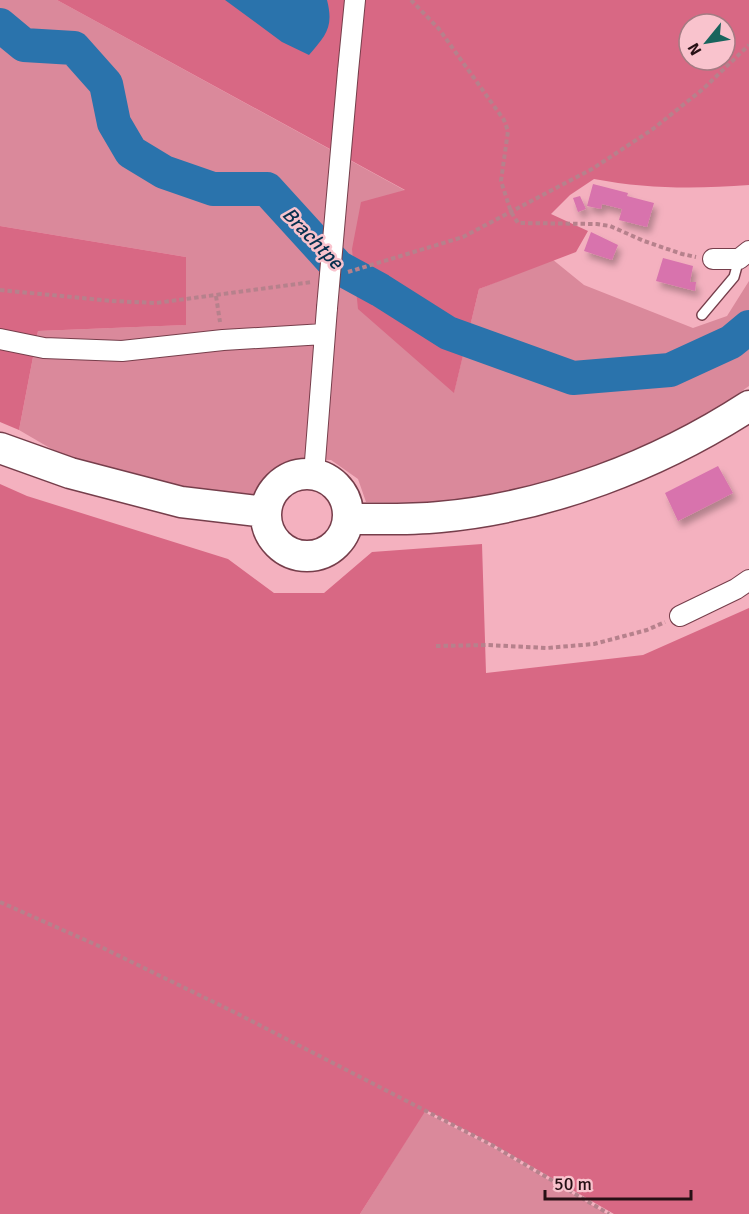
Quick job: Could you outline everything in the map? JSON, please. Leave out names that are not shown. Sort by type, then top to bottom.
[{"type":"main road","points":[[349,519],[441,517],[497,508],[553,495],[651,460],[749,406]]},
{"type":"main road","points":[[0,448],[70,473],[181,502],[266,512]]},
{"type":"main road","points":[[314,474],[336,484],[348,506],[349,519],[345,532],[331,549],[311,556],[297,555],[284,549],[273,539],[267,526],[266,512],[269,498],[276,487],[294,476],[314,474]]},
{"type":"street","points":[[314,474],[324,334],[355,0]]},
{"type":"street","points":[[713,260],[744,255]]},
{"type":"street","points":[[0,339],[44,348],[122,351],[224,340],[324,334]]},
{"type":"street","points":[[680,616],[736,589],[749,580]]},
{"type":"lane","points":[[702,315],[734,277],[744,255]]},
{"type":"path","points":[[411,0],[439,29],[504,120],[508,131],[501,181],[511,212],[518,223],[610,226],[682,254],[713,260]]},
{"type":"path","points":[[392,260],[463,237],[592,169],[653,129],[703,89],[749,45]]},
{"type":"path","points":[[0,290],[156,303],[306,284]]},
{"type":"path","points":[[216,296],[224,340]]},
{"type":"path","points":[[436,646],[547,648],[594,644],[647,630],[680,616]]},
{"type":"path","points":[[0,902],[101,947],[236,1013],[492,1145],[609,1214]]},
{"type":"shaded area","points":[[0,0],[57,0],[406,191],[454,392],[479,289],[552,259],[584,285],[693,328],[727,316],[749,281],[749,386],[696,423],[595,466],[518,490],[441,503],[366,502],[358,479],[331,460],[302,459],[272,470],[254,498],[201,496],[67,458],[19,430],[38,331],[185,325],[186,257],[0,226]]},
{"type":"shaded area","points":[[57,0],[749,0],[749,185],[672,187],[633,185],[594,179],[570,195],[551,214],[588,231],[576,252],[479,289],[454,393],[358,309],[352,249],[361,202],[405,190]]},
{"type":"shaded area","points":[[0,226],[186,257],[186,325],[38,331],[19,430],[0,422]]},
{"type":"shaded area","points":[[0,484],[27,496],[228,559],[274,593],[324,593],[372,552],[482,544],[486,673],[643,655],[749,608],[749,1214],[614,1214],[491,1143],[426,1110],[360,1214],[0,1214]]},
{"type":"shaded area","points":[[424,1112],[490,1146],[607,1214],[360,1214]]},
{"type":"water","points":[[225,0],[327,0],[329,24],[324,36],[309,55],[282,42]]},
{"type":"building","points":[[593,184],[628,193],[627,196],[654,203],[647,227],[619,220],[622,209],[602,204],[601,209],[587,206]]},
{"type":"building","points":[[580,196],[586,209],[578,212],[573,198]]},
{"type":"building","points":[[591,232],[618,245],[612,260],[584,251]]},
{"type":"building","points":[[663,258],[693,266],[690,282],[696,282],[695,291],[656,281]]},
{"type":"building","points":[[718,466],[733,493],[678,521],[665,493]]},
{"type":"waterway","name":"Brachtpe","points":[[0,25],[24,45],[74,48],[106,84],[114,123],[131,152],[164,172],[213,189],[267,189],[338,267],[380,290],[448,333],[573,378],[670,370],[731,342],[749,327]]}]
